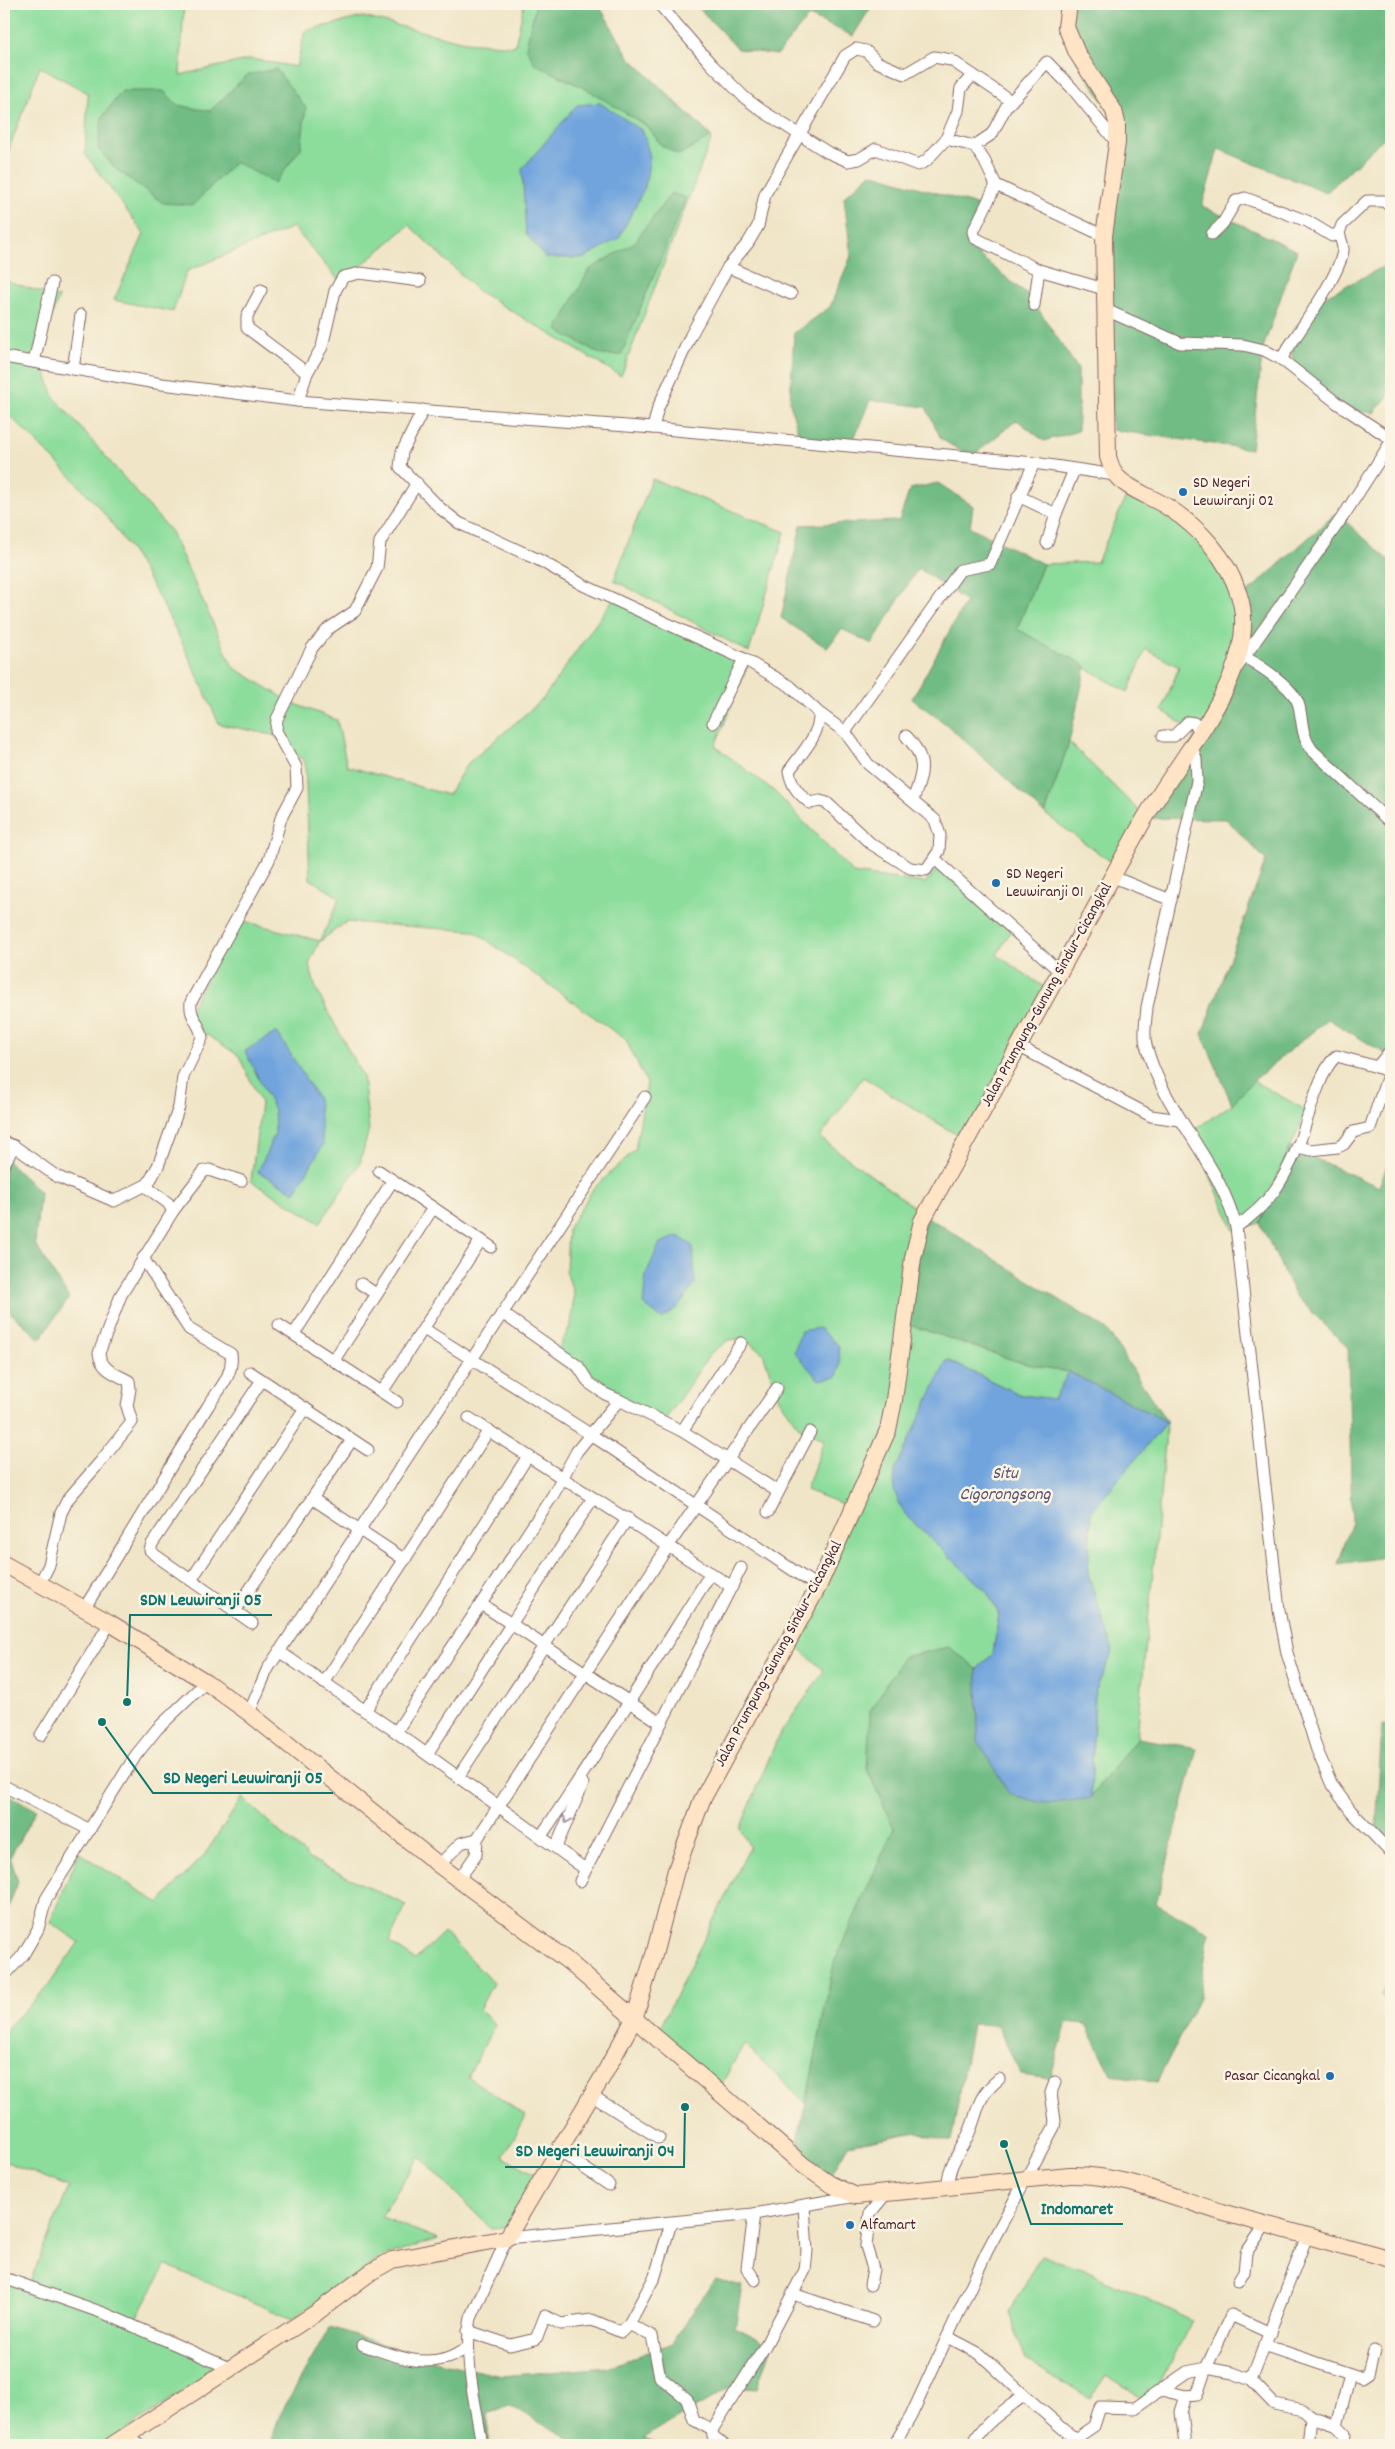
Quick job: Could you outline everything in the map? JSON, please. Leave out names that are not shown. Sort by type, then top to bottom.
[{"type":"main road","points":[[1069,4],[1066,27],[1077,53],[1114,111],[1117,123],[1117,144],[1104,236],[1108,457],[1115,475]]},
{"type":"main road","name":"Jalan Prumpung–Gunung Sindur–Cicangkal","points":[[507,2238],[634,2019],[654,1955],[676,1870],[702,1800],[818,1587],[888,1430],[894,1400],[913,1258],[922,1221],[1144,820],[1202,732],[1230,678],[1241,641],[1243,622],[1240,596],[1226,566],[1210,544],[1170,509],[1115,475]]},
{"type":"main road","points":[[4,1564],[110,1623],[235,1702],[439,1865],[569,1962],[803,2165],[830,2184],[856,2196],[885,2195],[1070,2175],[1098,2176],[1121,2180],[1307,2236],[1391,2259]]},
{"type":"main road","points":[[112,2445],[133,2440],[229,2368],[316,2314],[371,2272],[392,2260],[507,2238]]},
{"type":"street","points":[[659,4],[710,64],[745,98],[827,152],[848,160],[859,159],[876,149],[918,165],[926,161],[946,139],[958,111],[961,88],[973,75]]},
{"type":"street","points":[[652,428],[658,408],[691,335],[728,267],[748,243],[758,226],[765,194],[845,56],[856,49],[866,51],[877,62],[905,74],[934,57],[951,60],[1011,101]]},
{"type":"street","points":[[974,146],[992,134],[1011,101],[1047,62],[1072,88],[1117,144]]},
{"type":"street","points":[[946,139],[974,146],[984,160],[996,185],[1104,236]]},
{"type":"street","points":[[996,185],[973,232],[975,238],[1039,270],[1104,289]]},
{"type":"street","points":[[1212,234],[1236,201],[1245,198],[1307,221],[1332,236],[1339,233]]},
{"type":"street","points":[[1280,359],[1327,287],[1341,259],[1344,249],[1339,233],[1342,225],[1367,201],[1384,201],[1391,207]]},
{"type":"street","points":[[728,267],[791,294]]},
{"type":"street","points":[[1034,305],[1039,270]]},
{"type":"street","points":[[298,401],[307,373],[322,346],[335,291],[343,277],[360,273],[420,281]]},
{"type":"street","points":[[34,362],[52,283]]},
{"type":"street","points":[[261,290],[247,316],[247,328],[307,373]]},
{"type":"street","points":[[1106,310],[1180,343],[1243,345],[1264,350],[1280,359],[1337,403],[1391,441],[1346,512],[1230,678]]},
{"type":"street","points":[[74,369],[81,315]]},
{"type":"street","points":[[4,357],[162,384],[298,401],[652,428],[1034,463],[1115,475]]},
{"type":"street","points":[[422,410],[400,462],[400,467],[441,509],[458,523],[539,560],[583,584],[744,658],[790,686],[819,713],[844,732],[868,764],[935,820],[940,835],[935,859],[926,870],[910,868],[870,843],[827,803],[820,801],[810,803],[796,791],[789,771],[814,735],[820,720],[819,713]]},
{"type":"street","points":[[844,732],[960,570],[990,564],[1034,463]]},
{"type":"street","points":[[1047,544],[1056,514],[1074,470]]},
{"type":"street","points":[[4,1164],[9,1144],[56,1176],[114,1201],[131,1190],[148,1184],[158,1166],[179,1107],[183,1077],[202,1038],[202,1033],[190,1013],[191,1002],[269,860],[281,818],[297,788],[296,767],[276,732],[277,719],[312,648],[328,629],[356,611],[377,568],[380,542],[417,483]]},
{"type":"street","points":[[1018,496],[1056,514]]},
{"type":"street","points":[[1245,657],[1291,691],[1299,704],[1305,740],[1312,750],[1391,823]]},
{"type":"street","points":[[713,723],[744,658]]},
{"type":"street","points":[[1163,736],[1174,736],[1188,722],[1194,723],[1202,732]]},
{"type":"street","points":[[906,736],[917,747],[923,772],[913,800]]},
{"type":"street","points":[[1192,748],[1196,758],[1197,781],[1147,1007],[1144,1035],[1155,1071],[1180,1120],[1218,1180],[1231,1206],[1236,1227],[1279,1610],[1287,1653],[1317,1750],[1332,1784],[1351,1811],[1391,1853]]},
{"type":"street","points":[[935,859],[1060,971]]},
{"type":"street","points":[[1113,877],[1171,900]]},
{"type":"street","points":[[1018,1046],[1151,1116],[1180,1120]]},
{"type":"street","points":[[1377,1067],[1391,1050]]},
{"type":"street","points":[[1236,1227],[1267,1203],[1276,1189],[1298,1147],[1321,1081],[1333,1059],[1337,1056],[1389,1072],[1370,1128],[1353,1132],[1344,1144],[1338,1147],[1311,1150],[1298,1147]]},
{"type":"street","points":[[249,1713],[258,1689],[280,1652],[645,1097]]},
{"type":"street","points":[[39,1585],[49,1565],[61,1513],[68,1499],[132,1422],[127,1406],[130,1389],[129,1381],[104,1367],[100,1361],[99,1353],[121,1295],[173,1211],[204,1170],[241,1181]]},
{"type":"street","points":[[379,1171],[491,1247]]},
{"type":"street","points":[[294,1334],[393,1180]]},
{"type":"street","points":[[148,1184],[149,1189],[168,1204],[173,1211]]},
{"type":"street","points":[[334,1360],[433,1208]]},
{"type":"street","points":[[382,1392],[481,1240]]},
{"type":"street","points":[[84,1610],[177,1456],[229,1375],[232,1366],[230,1354],[189,1329],[143,1258]]},
{"type":"street","points":[[361,1284],[376,1294]]},
{"type":"street","points":[[502,1313],[578,1366],[589,1383],[605,1394],[682,1431],[777,1491]]},
{"type":"street","points":[[279,1325],[397,1402]]},
{"type":"street","points":[[424,1329],[590,1434],[818,1587]]},
{"type":"street","points":[[682,1431],[741,1343]]},
{"type":"street","points":[[250,1372],[368,1450]]},
{"type":"street","points":[[252,1623],[155,1556],[150,1550],[152,1544],[262,1380]]},
{"type":"street","points":[[458,1879],[476,1855],[477,1839],[498,1806],[669,1545],[777,1388]]},
{"type":"street","points":[[396,1732],[553,1495],[562,1477],[590,1434],[619,1400]]},
{"type":"street","points":[[191,1580],[305,1408]]},
{"type":"street","points":[[469,1418],[732,1586]]},
{"type":"street","points":[[324,1683],[488,1430]]},
{"type":"street","points":[[768,1512],[777,1491],[810,1432]]},
{"type":"street","points":[[235,1611],[352,1440]]},
{"type":"street","points":[[365,1711],[528,1456]]},
{"type":"street","points":[[427,1754],[593,1498]]},
{"type":"street","points":[[313,1499],[405,1560]]},
{"type":"street","points":[[458,1777],[628,1518]]},
{"type":"street","points":[[580,1881],[741,1568]]},
{"type":"street","points":[[541,1836],[592,1762],[627,1702],[711,1572]]},
{"type":"street","points":[[481,1604],[661,1723]]},
{"type":"street","points":[[41,1735],[110,1623]]},
{"type":"street","points":[[280,1652],[396,1732],[586,1869]]},
{"type":"street","points":[[4,1976],[23,1955],[38,1930],[46,1899],[136,1755],[157,1729],[206,1682]]},
{"type":"street","points":[[235,1702],[258,1689]]},
{"type":"street","points":[[556,1847],[592,1762]]},
{"type":"street","points":[[4,1786],[90,1830]]},
{"type":"street","points":[[439,1865],[461,1843],[477,1839]]},
{"type":"street","points":[[948,2187],[950,2168],[970,2133],[979,2102],[986,2090],[999,2079]]},
{"type":"street","points":[[896,2445],[987,2251],[1054,2127],[1056,2121],[1051,2093],[1056,2082]]},
{"type":"street","points":[[591,2095],[659,2138]]},
{"type":"street","points":[[558,2150],[609,2185]]},
{"type":"street","points":[[870,2285],[873,2270],[866,2246],[870,2213],[885,2195]]},
{"type":"street","points":[[482,2445],[468,2348],[468,2331],[471,2318],[507,2238],[754,2214],[856,2196]]},
{"type":"street","points":[[724,2445],[713,2436],[712,2430],[765,2346],[804,2270],[807,2250],[804,2206]]},
{"type":"street","points":[[754,2214],[747,2268],[755,2280]]},
{"type":"street","points":[[468,2331],[510,2345],[536,2339],[545,2316],[561,2324],[592,2320],[621,2332],[629,2324],[655,2276],[671,2222]]},
{"type":"street","points":[[1238,2282],[1244,2272],[1246,2253],[1266,2224]]},
{"type":"street","points":[[1251,2380],[1307,2236]]},
{"type":"street","points":[[4,2278],[106,2314],[229,2368]]},
{"type":"street","points":[[793,2294],[873,2321]]},
{"type":"street","points":[[1161,2390],[1186,2396],[1197,2395],[1206,2368],[1231,2315],[1270,2333]]},
{"type":"street","points":[[629,2324],[652,2336],[660,2377],[687,2400],[694,2420],[712,2430]]},
{"type":"street","points":[[948,2337],[980,2354],[1075,2442],[1094,2426],[1100,2407],[1135,2408],[1187,2372],[1206,2368],[1233,2373],[1251,2380],[1274,2404],[1304,2410],[1311,2417],[1337,2426],[1345,2434],[1343,2445]]},
{"type":"street","points":[[363,2344],[413,2362],[425,2363],[448,2358],[468,2348]]},
{"type":"street","points":[[1264,2345],[1350,2374],[1366,2377],[1374,2351]]},
{"type":"street","points":[[1337,2426],[1350,2374]]},
{"type":"street","points":[[973,2445],[976,2436],[986,2425],[1025,2396]]},
{"type":"street","points":[[1185,2445],[1181,2412],[1186,2396]]},
{"type":"street","points":[[1308,2445],[1311,2417]]},
{"type":"green space","points":[[4,4],[184,4],[180,75],[251,59],[296,67],[305,31],[363,17],[465,42],[515,46],[524,4],[598,4],[629,57],[712,137],[621,376],[478,291],[409,225],[341,283],[293,227],[187,271],[173,312],[114,300],[144,234],[85,154],[88,93],[40,67],[4,162]]},
{"type":"green space","points":[[536,4],[598,4],[629,57],[712,137],[678,155],[661,145],[648,127],[590,91],[535,64],[526,47]]},
{"type":"green space","points":[[695,4],[873,4],[853,36],[809,16],[777,55],[738,49]]},
{"type":"green space","points":[[1074,4],[1391,4],[1391,131],[1326,193],[1218,149],[1202,206],[1297,251],[1263,348],[1251,449],[1112,430],[1107,254],[1119,126],[1077,60],[1071,23]]},
{"type":"green space","points":[[276,69],[306,108],[301,148],[275,183],[235,162],[193,205],[163,203],[116,169],[98,149],[102,117],[122,91],[164,91],[177,105],[210,111],[247,75]]},
{"type":"green space","points":[[871,173],[983,207],[970,248],[1030,297],[1078,369],[1078,431],[1044,441],[1017,420],[971,457],[941,439],[926,407],[870,400],[853,441],[801,444],[790,402],[794,333],[830,307],[851,256],[844,197]]},
{"type":"green space","points":[[671,193],[686,198],[621,355],[602,355],[557,330],[589,270],[635,242]]},
{"type":"green space","points":[[1391,263],[1391,392],[1374,413],[1330,408],[1292,358],[1294,329],[1322,298]]},
{"type":"green space","points":[[4,280],[59,298],[37,349],[54,397],[171,532],[233,667],[292,703],[337,720],[347,766],[448,795],[467,764],[542,700],[616,595],[747,667],[715,746],[774,791],[853,873],[925,883],[940,865],[1013,927],[997,955],[1050,991],[967,1141],[863,1077],[820,1138],[926,1216],[907,1324],[1022,1363],[1069,1372],[1054,1399],[1021,1395],[947,1360],[904,1513],[987,1592],[999,1614],[993,1654],[977,1669],[949,1647],[867,1769],[894,1828],[834,1963],[806,2103],[744,2044],[721,2085],[658,2031],[750,1847],[740,1829],[778,1737],[824,1671],[791,1640],[857,1510],[806,1490],[824,1440],[798,1426],[779,1399],[763,1353],[744,1338],[729,1340],[711,1353],[663,1423],[553,1359],[571,1325],[574,1294],[566,1271],[568,1229],[593,1189],[635,1150],[647,1083],[626,1040],[474,931],[346,922],[319,942],[309,964],[316,989],[363,1077],[369,1129],[360,1163],[320,1223],[251,1181],[261,1103],[239,1056],[185,1020],[236,919],[320,941],[340,898],[310,879],[305,762],[273,735],[219,724],[166,610],[134,555],[97,505],[4,410]]},
{"type":"green space","points":[[652,479],[785,532],[749,652],[614,580]]},
{"type":"green space","points":[[938,483],[973,506],[970,527],[1043,564],[1017,629],[1086,666],[1069,742],[1045,814],[946,724],[912,699],[966,601],[918,568],[872,644],[842,629],[827,648],[781,618],[801,525],[899,521],[910,489]]},
{"type":"green space","points":[[1132,484],[1206,532],[1245,629],[1202,738],[1162,710],[1179,667],[1146,649],[1128,692],[1017,629],[1043,564],[1097,562]]},
{"type":"green space","points":[[1336,513],[1391,562],[1391,1057],[1328,1019],[1253,1081],[1232,1104],[1202,1034],[1266,860],[1226,819],[1146,818],[1236,670],[1245,595]]},
{"type":"green space","points":[[1069,742],[1146,818],[1118,867],[1045,814]]},
{"type":"green space","points":[[1253,1081],[1306,1110],[1260,1223],[1234,1230],[1191,1132],[1232,1104]]},
{"type":"green space","points":[[1289,1147],[1379,1187],[1391,1155],[1391,1556],[1338,1564],[1352,1522],[1348,1348],[1295,1295],[1260,1223]]},
{"type":"green space","points":[[4,1158],[40,1192],[35,1244],[69,1298],[40,1339],[4,1307]]},
{"type":"green space","points":[[926,1216],[1106,1329],[1167,1422],[1069,1372],[1022,1363],[907,1324]]},
{"type":"green space","points":[[1167,1422],[1137,1738],[1091,1798],[1095,1692],[1113,1651],[1088,1574],[1091,1511]]},
{"type":"green space","points":[[949,1647],[977,1669],[978,1741],[1090,1798],[1137,1738],[1197,1748],[1156,1904],[1209,1932],[1199,1998],[1157,2082],[1112,2075],[1086,2024],[1067,2022],[1050,2079],[1021,2075],[997,2025],[972,2024],[951,2142],[917,2132],[848,2145],[831,2175],[795,2149],[834,1963],[894,1828],[867,1769],[870,1711],[903,1657]]},
{"type":"green space","points":[[1382,1725],[1391,1726],[1391,1848],[1376,1832]]},
{"type":"green space","points":[[4,1792],[36,1810],[10,1857],[18,1882],[4,1918]]},
{"type":"green space","points":[[242,1798],[310,1859],[406,1905],[389,1942],[415,1960],[444,1932],[493,1983],[479,2010],[495,2024],[468,2077],[526,2116],[503,2157],[538,2175],[507,2227],[490,2228],[419,2156],[381,2217],[438,2239],[383,2257],[292,2319],[166,2265],[134,2322],[228,2360],[105,2445],[4,2445],[4,2278],[28,2286],[69,2187],[4,2161],[4,2031],[49,1985],[79,1942],[50,1922],[79,1853],[159,1903],[205,1854]]},
{"type":"green space","points":[[1391,1973],[1391,2003],[1382,1996]]},
{"type":"green space","points":[[1041,2255],[1084,2270],[1192,2320],[1150,2404],[1106,2375],[1090,2399],[1026,2360],[1009,2313]]},
{"type":"green space","points":[[715,2279],[742,2286],[735,2327],[771,2345],[757,2389],[731,2387],[643,2438],[657,2445],[579,2445],[509,2405],[488,2414],[488,2445],[269,2445],[280,2415],[330,2327],[438,2362],[501,2376],[609,2367],[672,2343]]},
{"type":"water","points":[[600,103],[643,131],[650,157],[645,187],[619,238],[584,258],[546,258],[526,234],[522,169],[577,105]]},
{"type":"water","points":[[277,1032],[318,1099],[323,1145],[295,1192],[258,1172],[275,1133],[274,1110],[245,1051]]},
{"type":"water","points":[[678,1236],[693,1246],[695,1284],[678,1307],[662,1319],[643,1304],[646,1274],[660,1243]]},
{"type":"water","points":[[819,1328],[839,1346],[840,1365],[837,1377],[819,1380],[794,1352],[801,1331]]},
{"type":"water","name":"Situ Cigorongsong","points":[[947,1360],[1021,1395],[1054,1399],[1069,1372],[1167,1422],[1091,1512],[1088,1574],[1113,1651],[1095,1692],[1091,1798],[1048,1804],[1009,1794],[978,1741],[977,1669],[993,1654],[999,1614],[987,1592],[904,1513],[894,1491],[895,1470]]},
{"type":"place","name":"SD Negeri Leuwiranji 02","points":[[1183,492]]},
{"type":"place","name":"SD Negeri Leuwiranji 01","points":[[996,883]]},
{"type":"place","name":"SDN Leuwiranji 05","points":[[127,1702]]},
{"type":"place","name":"SD Negeri Leuwiranji 05","points":[[102,1722]]},
{"type":"place","name":"Pasar Cicangkal","points":[[1330,2076]]},
{"type":"place","name":"SD Negeri Leuwiranji 04","points":[[685,2107]]},
{"type":"place","name":"Indomaret","points":[[1004,2144]]},
{"type":"place","name":"Alfamart","points":[[850,2225]]}]
